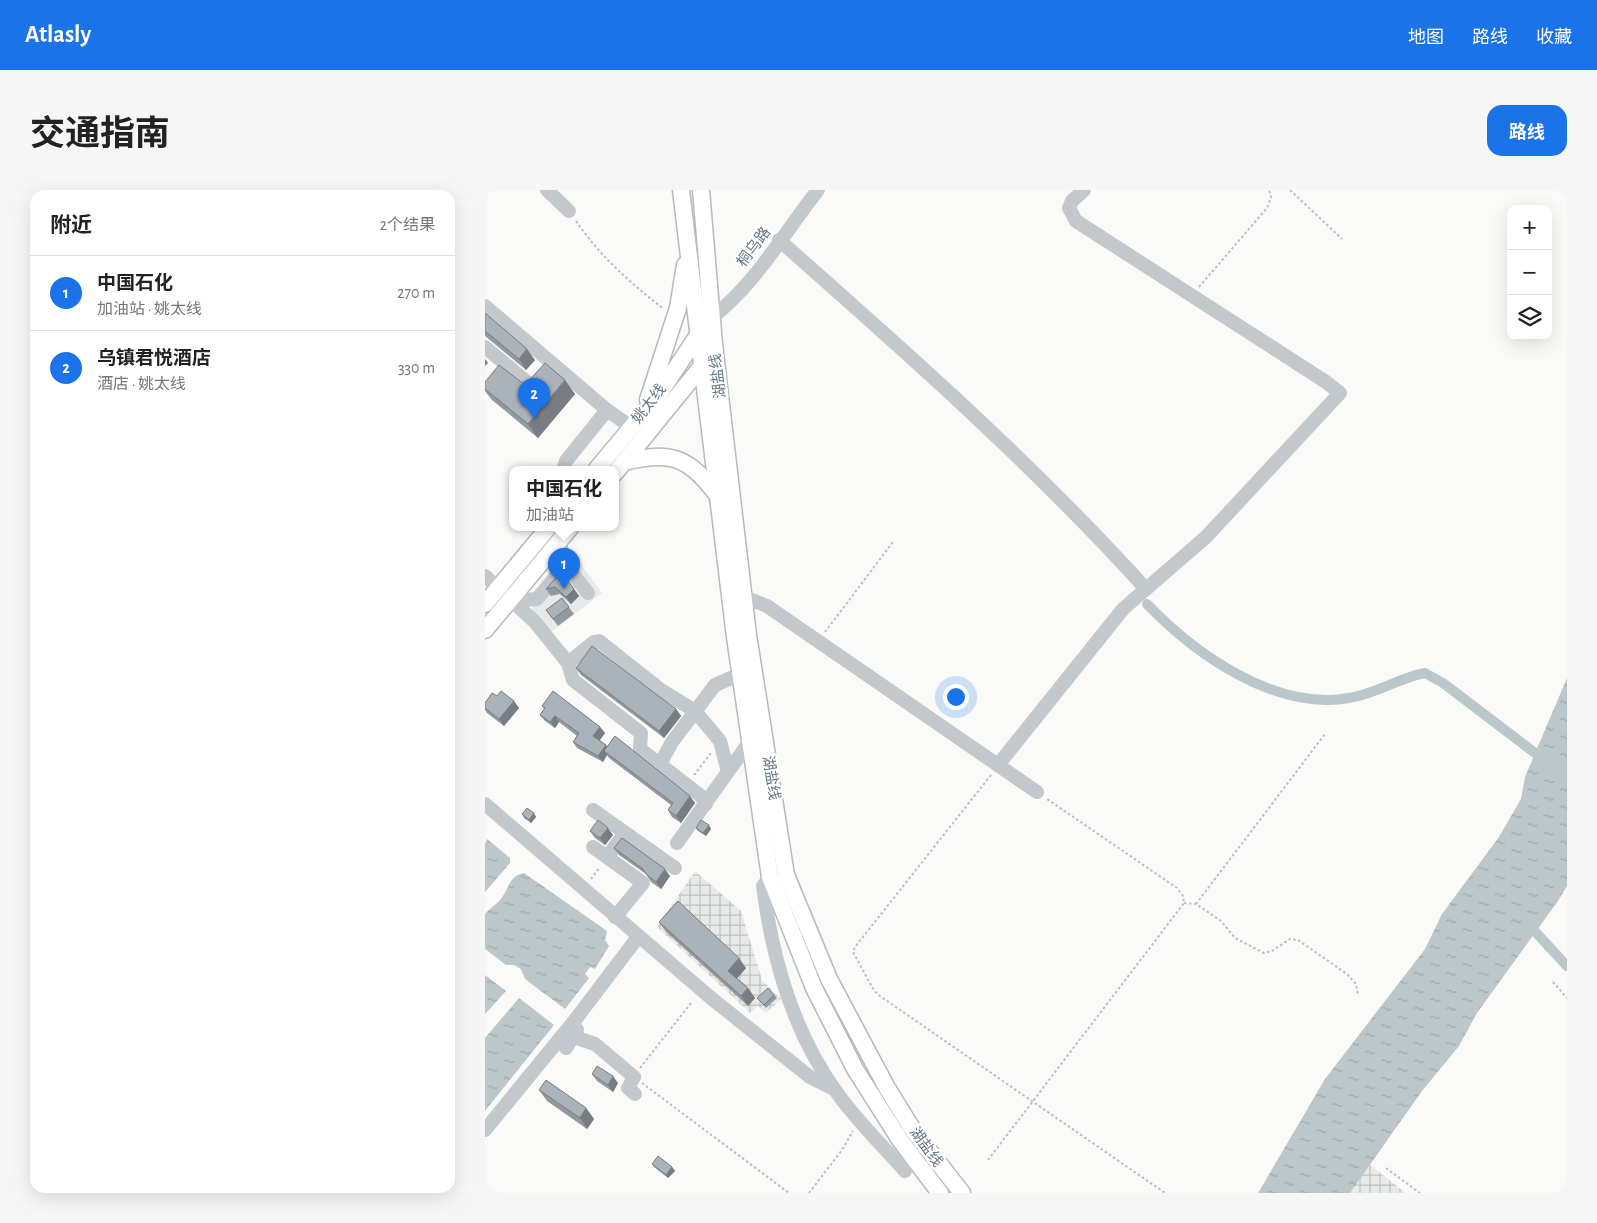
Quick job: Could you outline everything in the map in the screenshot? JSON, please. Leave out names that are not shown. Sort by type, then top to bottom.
[{"type":"main road","name":"湖盐线","points":[[681,190],[740,674],[770,877],[814,988],[855,1069],[900,1140],[940,1193]]},
{"type":"main road","name":"湖盐线","points":[[701,190],[711,318],[744,597],[786,875],[829,979],[874,1065],[913,1130],[962,1193]]},
{"type":"main road","points":[[644,412],[675,317],[688,246]]},
{"type":"main road","name":"姚太线","points":[[599,466],[644,412],[711,318]]},
{"type":"main road","name":"姚太线","points":[[620,467],[703,366],[714,344]]},
{"type":"main road","points":[[620,467],[656,456],[676,459],[689,464],[701,473],[719,497]]},
{"type":"main road","points":[[485,604],[546,531]]},
{"type":"main road","points":[[485,630],[567,531]]},
{"type":"street","points":[[547,190],[569,211]]},
{"type":"street","points":[[998,765],[1123,609],[1206,537],[1236,507],[1340,393],[1326,382],[1076,221],[1069,208],[1072,201],[1084,190]]},
{"type":"street","name":"桐乌路","points":[[711,318],[739,292],[816,191]]},
{"type":"street","points":[[779,240],[930,374],[1065,502],[1146,588]]},
{"type":"street","points":[[485,306],[607,410],[631,428]]},
{"type":"street","points":[[485,347],[534,388],[554,364]]},
{"type":"street","points":[[564,466],[566,461],[607,410]]},
{"type":"street","points":[[559,541],[566,566],[589,593]]},
{"type":"street","points":[[510,601],[537,599],[566,566]]},
{"type":"street","points":[[485,576],[535,622],[568,663],[573,680],[641,732],[640,749],[701,796],[705,804]]},
{"type":"street","points":[[744,597],[767,606],[823,637],[1037,792]]},
{"type":"street","points":[[568,663],[594,642],[599,641],[661,690],[695,711],[721,741],[728,772]]},
{"type":"street","points":[[659,764],[671,742],[715,685],[740,674]]},
{"type":"street","points":[[677,843],[750,741]]},
{"type":"street","points":[[485,804],[615,917],[810,1077],[834,1089]]},
{"type":"street","points":[[593,810],[675,868]]},
{"type":"street","points":[[607,857],[625,833]]},
{"type":"street","points":[[593,846],[643,882],[615,917]]},
{"type":"street","points":[[770,877],[763,886],[765,901],[783,982],[805,1036],[834,1089],[859,1120],[905,1170]]},
{"type":"street","points":[[485,1130],[575,1020],[638,936]]},
{"type":"street","points":[[575,1020],[579,1027],[570,1042],[595,1044],[633,1077],[628,1088],[635,1094]]},
{"type":"path","points":[[1193,296],[1267,208],[1271,197],[1269,190]]},
{"type":"path","points":[[1290,190],[1341,239]]},
{"type":"path","points":[[569,211],[597,250],[613,266],[675,317]]},
{"type":"path","points":[[823,637],[893,542]]},
{"type":"path","points":[[1196,904],[1325,734]]},
{"type":"path","points":[[688,786],[721,741]]},
{"type":"path","points":[[998,765],[853,952],[877,994],[1165,1193]]},
{"type":"path","points":[[988,1160],[1031,1101],[1184,903],[1183,896],[1177,888],[1037,792]]},
{"type":"path","points":[[583,890],[607,857]]},
{"type":"path","points":[[1184,903],[1196,904],[1221,920],[1235,938],[1264,953],[1272,951],[1290,939],[1299,940],[1347,974],[1356,984],[1357,995]]},
{"type":"path","points":[[1553,982],[1567,998]]},
{"type":"path","points":[[691,1004],[633,1077],[789,1193]]},
{"type":"path","points":[[809,1193],[842,1150],[859,1120]]},
{"type":"path","points":[[1386,1168],[1420,1193]]},
{"type":"shaded area","points":[[569,548],[602,593],[551,632],[532,612],[535,590]]},
{"type":"shaded area","points":[[695,871],[741,911],[762,980],[781,999],[766,1013],[758,1006],[750,1013],[657,927]]},
{"type":"shaded area","points":[[1369,1164],[1406,1193],[1350,1193]]},
{"type":"water","points":[[1567,678],[1567,886],[1558,901],[1477,1013],[1459,1046],[1422,1091],[1350,1193],[1258,1193],[1325,1079],[1425,949],[1442,914],[1499,837],[1521,799],[1525,777]]},
{"type":"water","points":[[487,839],[510,858],[510,863],[485,892],[485,844]]},
{"type":"water","points":[[524,873],[607,931],[605,940],[609,946],[595,969],[590,967],[585,974],[589,978],[565,1009],[525,979],[521,969],[514,965],[506,965],[485,949],[485,914],[501,899],[511,881],[519,874]]},
{"type":"water","points":[[485,975],[506,991],[485,1014]]},
{"type":"water","points":[[519,998],[554,1025],[485,1111],[485,1038]]},
{"type":"building","points":[[485,313],[527,349],[519,359],[485,331]]},
{"type":"building","points":[[545,363],[565,380],[528,424],[485,389],[485,382],[499,365],[525,385]]},
{"type":"building","points":[[561,572],[574,589],[566,597],[555,587],[546,589]]},
{"type":"building","points":[[562,598],[569,607],[553,619],[546,610]]},
{"type":"building","points":[[592,646],[676,709],[659,731],[576,668]]},
{"type":"building","points":[[501,691],[514,701],[499,719],[485,708],[485,703],[492,693],[497,696]]},
{"type":"building","points":[[553,691],[600,727],[593,736],[606,745],[598,756],[573,742],[579,733],[555,716],[550,722],[540,715],[545,708],[542,706]]},
{"type":"building","points":[[615,736],[690,796],[676,816],[668,810],[673,803],[604,751]]},
{"type":"building","points":[[527,808],[534,813],[529,820],[522,814]]},
{"type":"building","points":[[598,820],[608,828],[600,838],[590,831]]},
{"type":"building","points":[[701,820],[709,825],[703,833],[696,828]]},
{"type":"building","points":[[622,838],[665,869],[656,882],[643,869],[614,848]]},
{"type":"building","points":[[678,901],[739,958],[728,971],[748,988],[741,996],[659,922]]},
{"type":"building","points":[[768,988],[774,995],[764,1005],[757,998]]},
{"type":"building","points":[[597,1066],[613,1076],[608,1085],[592,1074]]},
{"type":"building","points":[[546,1080],[586,1108],[580,1118],[539,1090]]},
{"type":"building","points":[[658,1156],[672,1167],[666,1175],[652,1164]]},
{"type":"waterway","points":[[1147,604],[1188,642],[1212,659],[1238,675],[1265,687],[1293,696],[1321,700],[1349,698],[1425,673],[1443,683],[1535,753],[1567,773]]},
{"type":"waterway","points":[[1527,923],[1567,966]]},
{"type":"place","name":"乌镇君悦酒店","points":[[534,419]]},
{"type":"place","name":"中国石化","points":[[564,589]]}]
